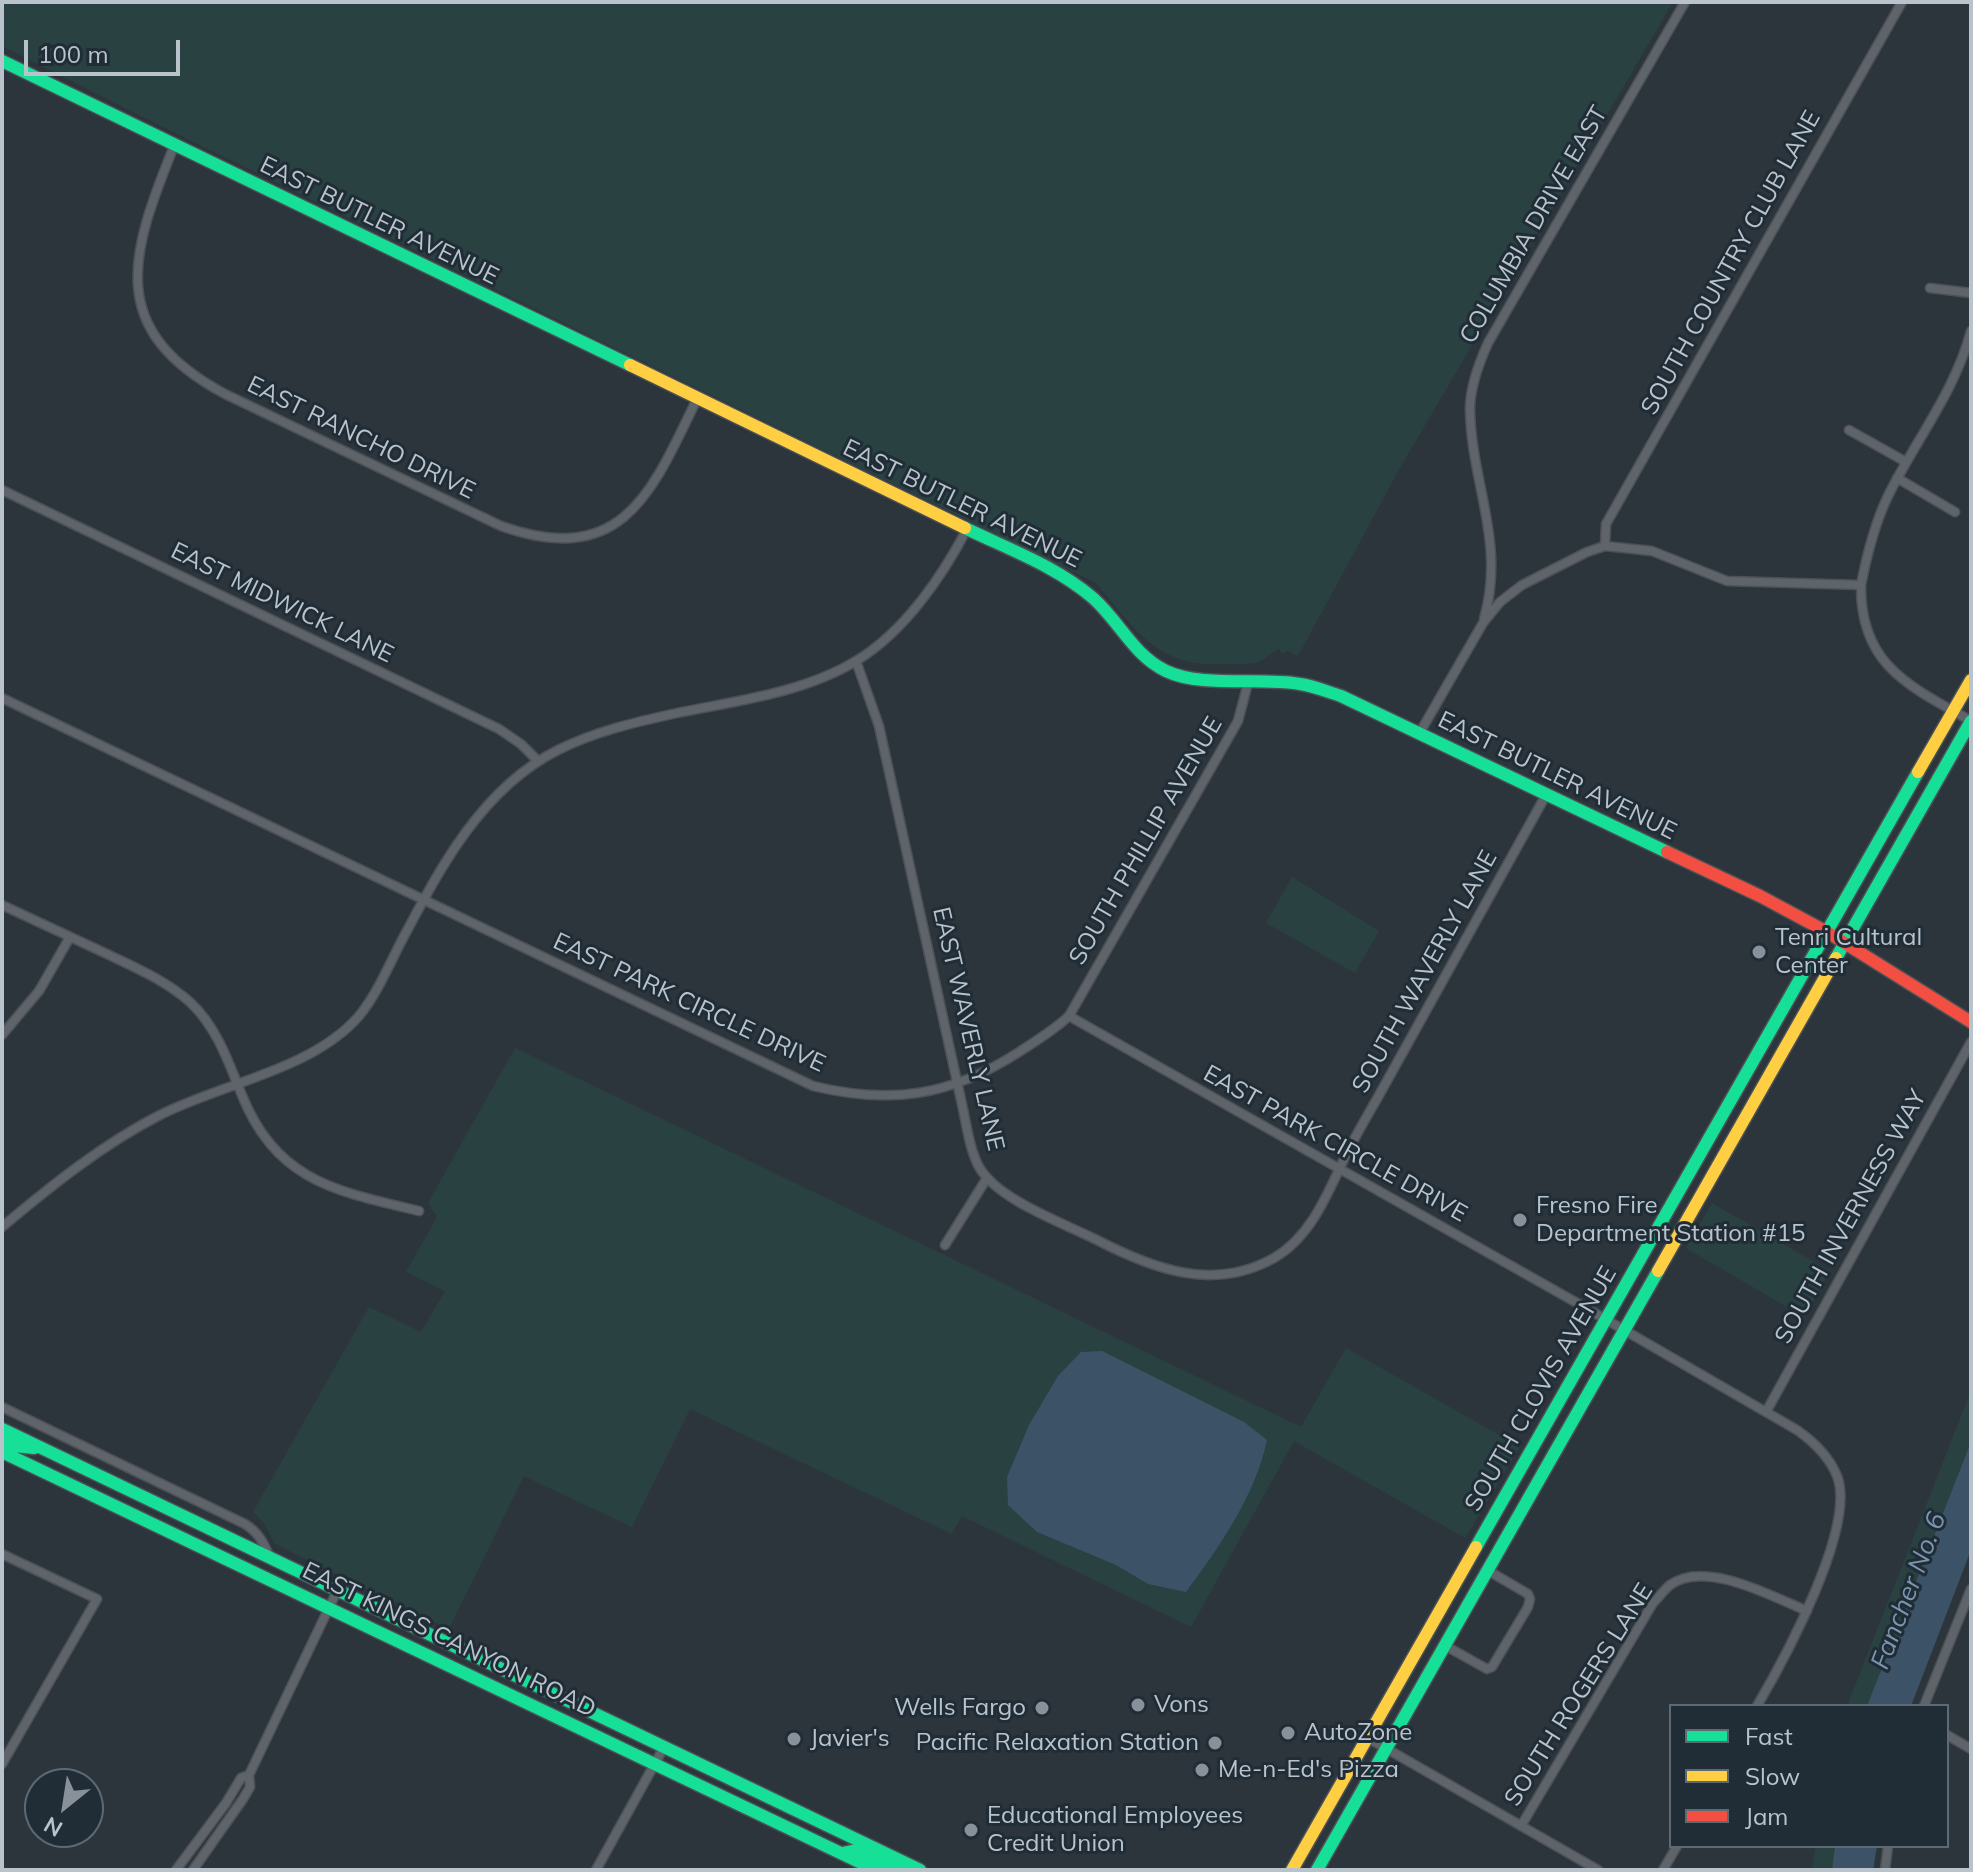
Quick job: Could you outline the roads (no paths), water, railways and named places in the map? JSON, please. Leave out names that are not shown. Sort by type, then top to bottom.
[{"type":"main road","name":"EAST BUTLER AVENUE","points":[[2,61],[1078,585],[1103,609],[1136,650],[1164,670],[1188,677],[1248,683],[1286,682],[1341,696],[1760,896],[1827,932],[1971,1022]]},
{"type":"main road","name":"SOUTH CLOVIS AVENUE","points":[[1292,1870],[1971,680]]},
{"type":"main road","name":"SOUTH CLOVIS AVENUE","points":[[1317,1870],[1971,721]]},
{"type":"main road","name":"EAST KINGS CANYON ROAD","points":[[2,1429],[920,1870]]},
{"type":"main road","points":[[2,1440],[14,1446],[45,1450]]},
{"type":"main road","name":"EAST KINGS CANYON ROAD","points":[[2,1452],[876,1870]]},
{"type":"main road","points":[[842,1853],[856,1850],[898,1870]]},
{"type":"street","name":"COLUMBIA DRIVE EAST","points":[[1483,623],[1493,581],[1489,528],[1470,407],[1479,363],[1685,2]]},
{"type":"street","name":"SOUTH COUNTRY CLUB LANE","points":[[1605,546],[1606,524],[1902,2]]},
{"type":"street","name":"EAST RANCHO DRIVE","points":[[174,146],[142,235],[137,286],[141,303],[156,336],[181,368],[239,401],[501,526],[524,534],[565,538],[586,535],[609,526],[623,518],[643,499],[660,474],[697,399]]},
{"type":"street","points":[[1930,288],[1971,293]]},
{"type":"street","points":[[1971,331],[1969,351],[1897,478],[1872,534],[1861,585],[1861,607],[1866,628],[1873,647],[1885,664],[1913,688],[1971,721]]},
{"type":"street","points":[[1849,430],[1906,462]]},
{"type":"street","points":[[1897,478],[1955,512]]},
{"type":"street","name":"EAST MIDWICK LANE","points":[[2,490],[499,729],[538,761]]},
{"type":"street","points":[[2,1227],[137,1128],[185,1103],[303,1057],[344,1032],[376,991],[450,855],[485,810],[518,776],[538,761],[572,743],[622,725],[796,686],[856,661],[907,616],[947,563],[967,529]]},
{"type":"street","points":[[1419,734],[1483,623],[1500,602],[1522,585],[1587,552],[1605,546],[1652,551],[1727,581],[1861,585]]},
{"type":"street","name":"EAST WAVERLY LANE","points":[[856,661],[879,726],[974,1154],[987,1178],[1011,1196],[1135,1259],[1184,1274],[1209,1276],[1247,1270],[1277,1256],[1292,1244],[1317,1214],[1340,1170]]},
{"type":"street","name":"SOUTH PHILLIP AVENUE","points":[[1069,1016],[1238,721],[1248,683]]},
{"type":"street","name":"EAST PARK CIRCLE DRIVE","points":[[2,698],[813,1086],[872,1097],[924,1092],[959,1083],[997,1066],[1069,1016],[1607,1319],[1810,1439],[1838,1477],[1842,1501],[1838,1527],[1807,1611]]},
{"type":"street","name":"SOUTH WAVERLY LANE","points":[[1340,1170],[1546,795]]},
{"type":"street","points":[[2,905],[161,981],[191,1004],[214,1032],[251,1119],[263,1137],[305,1175],[334,1190],[419,1211]]},
{"type":"street","points":[[2,1035],[39,991],[70,937]]},
{"type":"street","name":"SOUTH INVERNESS WAY","points":[[1766,1412],[1971,1042]]},
{"type":"street","points":[[945,1245],[987,1178]]},
{"type":"street","name":"EAST KINGS CANYON ROAD","points":[[2,1407],[245,1524],[263,1540],[270,1558]]},
{"type":"street","points":[[2,1554],[97,1599],[2,1764]]},
{"type":"street","points":[[1444,1645],[1487,1669],[1492,1667],[1528,1607],[1528,1594],[1487,1570]]},
{"type":"street","name":"SOUTH ROGERS LANE","points":[[1521,1826],[1653,1603],[1671,1584],[1693,1576],[1717,1577],[1807,1611]]},
{"type":"street","points":[[1925,1704],[1971,1589]]},
{"type":"street","points":[[193,1870],[250,1787],[249,1775],[337,1591]]},
{"type":"street","points":[[1758,1704],[1788,1653],[1807,1611]]},
{"type":"street","points":[[1949,1736],[1971,1749]]},
{"type":"street","points":[[1368,1738],[1598,1870]]},
{"type":"street","points":[[596,1870],[664,1747]]},
{"type":"street","points":[[176,1870],[241,1778],[249,1775]]},
{"type":"street","points":[[1663,1870],[1676,1848]]},
{"type":"street","points":[[1885,1870],[1888,1848]]},
{"type":"water","points":[[1102,1351],[1244,1422],[1267,1440],[1245,1501],[1186,1592],[1148,1584],[1116,1565],[1037,1532],[1008,1505],[1007,1477],[1029,1425],[1058,1376],[1081,1352]]},
{"type":"water","points":[[1971,1442],[1971,1550],[1912,1704],[1868,1704]]},
{"type":"water","points":[[1835,1848],[1877,1848],[1873,1870],[1832,1870]]},
{"type":"place","name":"Tenri Cultural Center","points":[[1759,952]]},
{"type":"place","name":"Fresno Fire Department Station #15","points":[[1520,1220]]},
{"type":"place","name":"Vons","points":[[1138,1705]]},
{"type":"place","name":"Wells Fargo","points":[[1042,1708]]},
{"type":"place","name":"AutoZone","points":[[1288,1733]]},
{"type":"place","name":"Javier's","points":[[794,1739]]},
{"type":"place","name":"Pacific Relaxation Station","points":[[1215,1743]]},
{"type":"place","name":"Me-n-Ed's Pizza","points":[[1202,1770]]},
{"type":"place","name":"Educational Employees Credit Union","points":[[971,1830]]},
{"type":"water label","name":"Fancher No. 6","points":[[1909,1591]]}]
